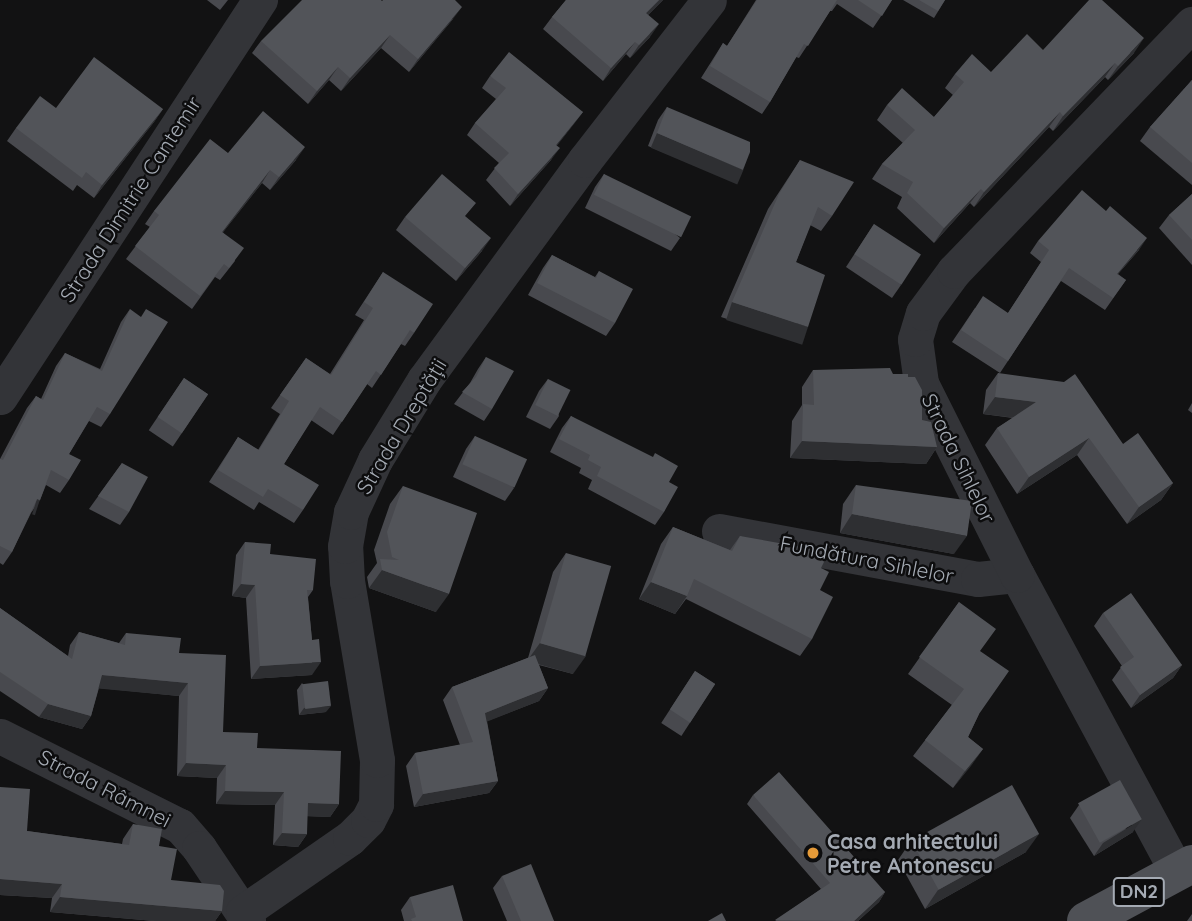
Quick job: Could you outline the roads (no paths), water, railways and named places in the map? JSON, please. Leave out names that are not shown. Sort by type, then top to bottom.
[{"type":"main road","name":"DN2","points":[[1086,921],[1185,868]]},
{"type":"street","name":"Strada Dimitrie Cantemir","points":[[0,397],[260,0]]},
{"type":"street","name":"Strada Dreptății","points":[[246,917],[350,838],[368,820],[376,804],[377,760],[347,581],[345,546],[351,512],[375,460],[424,380],[585,160],[709,0]]},
{"type":"street","name":"Strada Sihlelor","points":[[1185,868],[1017,575],[921,383],[915,339],[923,313],[954,271],[1192,24]]},
{"type":"street","name":"Fundătura Sihlelor","points":[[719,531],[978,579],[1017,575]]},
{"type":"street","name":"Strada Râmnei","points":[[0,736],[180,826],[246,917]]},
{"type":"place","name":"Casa arhitectului Petre Antonescu","points":[[813,853]]}]
